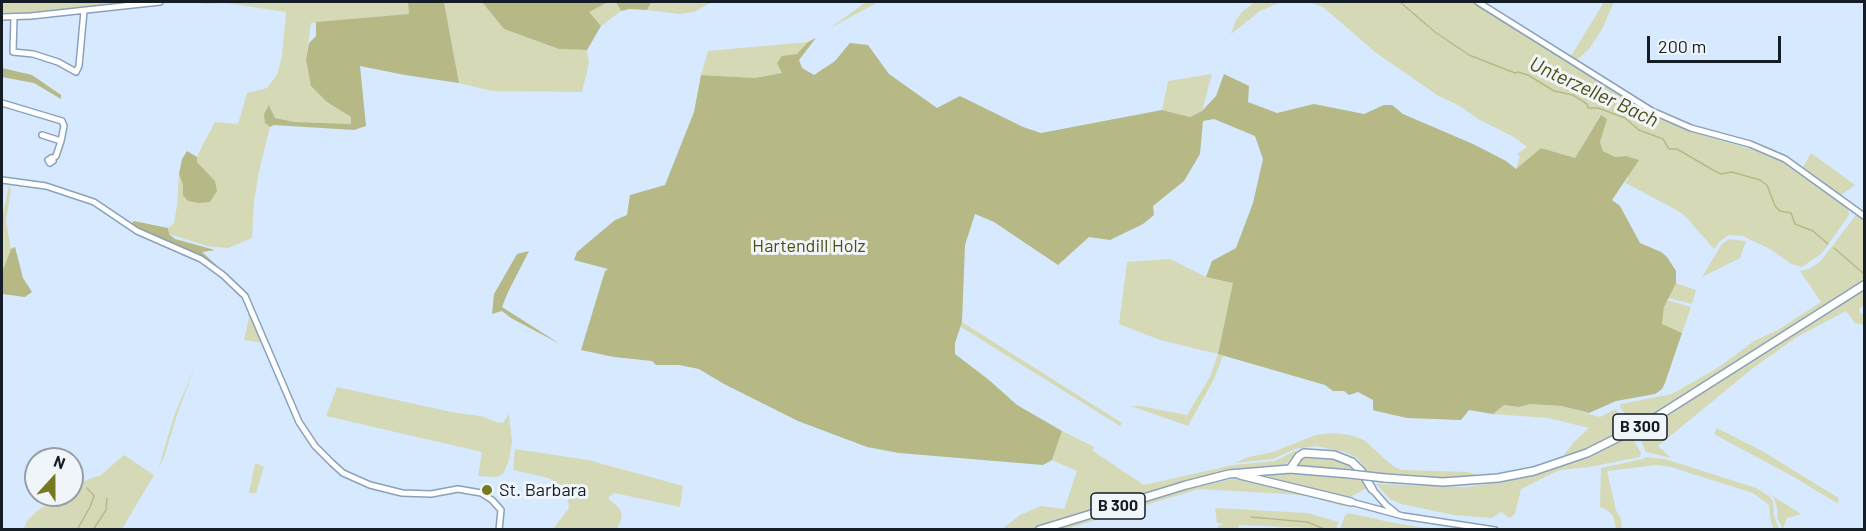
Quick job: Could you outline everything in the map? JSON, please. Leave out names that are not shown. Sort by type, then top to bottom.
[{"type":"main road","name":"B 300","points":[[1039,530],[1229,474],[1290,469],[1443,482],[1498,478],[1534,471],[1587,453],[1647,423],[1864,285]]},
{"type":"main road","points":[[1290,469],[1304,453],[1334,455],[1352,462],[1362,472],[1372,489]]},
{"type":"main road","points":[[1229,474],[1253,477],[1351,502]]},
{"type":"street","points":[[2,17],[160,2]]},
{"type":"street","points":[[1478,2],[1652,111],[1691,128],[1750,144],[1785,159],[1864,216]]},
{"type":"street","points":[[15,17],[13,52],[33,54],[76,72],[79,66],[84,11]]},
{"type":"street","points":[[2,103],[62,121],[64,126],[61,141],[56,156],[52,159]]},
{"type":"street","points":[[42,135],[61,141]]},
{"type":"street","points":[[2,180],[57,189],[94,202],[137,231],[201,259],[244,296],[299,422],[315,446],[343,472],[370,485],[402,493],[431,494],[458,489],[481,493],[501,510],[499,530]]},
{"type":"street","points":[[1372,489],[1386,505],[1403,516]]},
{"type":"street","points":[[1351,502],[1403,516],[1495,530]]},
{"type":"green space","points":[[2,2],[137,3],[11,15],[2,14]]},
{"type":"green space","points":[[195,2],[408,2],[410,14],[311,23],[306,59],[327,102],[351,117],[351,124],[295,122],[275,118],[270,106],[265,123],[270,127],[254,202],[252,238],[228,248],[207,246],[169,234],[168,228],[174,223],[177,206],[179,174],[183,185],[183,195],[215,181],[197,162],[197,156],[215,122],[238,124],[247,93],[267,88],[277,75],[282,56],[286,12],[225,3]]},
{"type":"green space","points":[[408,2],[444,2],[459,83],[360,66],[366,126],[354,130],[274,125],[270,127],[265,123],[264,114],[269,105],[275,118],[295,122],[351,124],[351,117],[327,102],[311,86],[306,59],[309,43],[316,36],[316,22],[409,14]]},
{"type":"green space","points":[[444,2],[482,2],[504,29],[559,49],[587,50],[589,63],[582,92],[492,91],[459,83]]},
{"type":"green space","points":[[482,2],[608,2],[589,12],[601,26],[587,50],[559,49],[504,29]]},
{"type":"green space","points":[[608,2],[616,2],[621,11],[601,26],[588,12]]},
{"type":"green space","points":[[616,2],[651,2],[647,10],[621,11]]},
{"type":"green space","points":[[651,2],[712,2],[694,12],[679,14],[647,10]]},
{"type":"green space","points":[[866,2],[878,2],[830,28]]},
{"type":"green space","points":[[1255,2],[1281,2],[1260,11],[1231,34],[1242,12]]},
{"type":"green space","points":[[1309,2],[1472,2],[1651,113],[1691,132],[1751,149],[1783,162],[1841,203],[1848,209],[1849,215],[1822,253],[1802,267],[1791,264],[1772,250],[1743,236],[1729,235],[1714,249],[1680,212],[1624,182],[1628,180],[1626,156],[1615,157],[1603,151],[1600,142],[1606,118],[1600,116],[1575,158],[1541,148],[1516,169],[1520,156],[1517,154],[1527,147],[1514,137],[1437,95],[1375,52],[1323,7]]},
{"type":"green space","points":[[1604,2],[1614,2],[1602,29],[1589,49],[1577,60],[1571,56]]},
{"type":"green space","name":"Hartendill Holz","points":[[816,38],[799,60],[802,68],[814,75],[835,61],[850,43],[868,45],[889,74],[937,108],[960,96],[1023,127],[1041,133],[1162,110],[1190,117],[1202,111],[1216,96],[1224,74],[1249,86],[1248,102],[1277,113],[1314,104],[1364,114],[1384,105],[1392,105],[1403,114],[1473,144],[1506,161],[1516,169],[1541,148],[1575,158],[1601,115],[1607,119],[1600,142],[1603,151],[1615,157],[1626,156],[1639,160],[1612,200],[1620,206],[1640,243],[1661,252],[1676,271],[1676,283],[1664,307],[1662,324],[1682,333],[1665,383],[1662,389],[1655,394],[1616,401],[1589,413],[1561,406],[1530,404],[1519,407],[1504,405],[1493,414],[1469,410],[1461,420],[1407,418],[1373,410],[1373,400],[1358,392],[1349,395],[1344,391],[1333,391],[1325,385],[1218,354],[1233,283],[1206,277],[1212,261],[1236,248],[1253,203],[1263,159],[1255,136],[1214,119],[1203,121],[1200,154],[1184,181],[1153,206],[1154,215],[1143,224],[1110,240],[1089,237],[1058,265],[994,222],[975,214],[965,245],[962,322],[955,343],[955,354],[1017,405],[1062,431],[1052,460],[1043,465],[899,453],[867,447],[798,421],[699,369],[679,365],[656,365],[652,361],[614,357],[581,350],[605,271],[608,269],[574,260],[577,252],[615,220],[627,215],[630,195],[665,185],[694,112],[701,75],[755,78],[782,73],[777,63],[782,56],[797,54],[808,42]]},
{"type":"green space","points":[[808,42],[783,73],[755,78],[701,75],[708,51]]},
{"type":"green space","points":[[2,68],[32,75],[61,95],[61,99],[34,83],[2,77]]},
{"type":"green space","points":[[1212,74],[1202,111],[1190,117],[1162,110],[1168,81]]},
{"type":"green space","points":[[187,151],[197,157],[197,162],[215,181],[217,191],[210,202],[188,201],[183,195],[183,185],[179,174],[182,159]]},
{"type":"green space","points":[[1811,153],[1855,185],[1841,195],[1803,167]]},
{"type":"green space","points":[[9,185],[11,190],[6,221],[11,249],[2,272],[2,218]]},
{"type":"green space","points":[[1856,215],[1864,219],[1864,280],[1721,373],[1633,426],[1620,407],[1621,404],[1672,394],[1719,367],[1754,341],[1778,330],[1821,302],[1800,271],[1809,269],[1820,262]]},
{"type":"green space","points":[[134,221],[168,228],[169,234],[175,239],[215,250],[202,252],[235,282],[207,260],[131,224]]},
{"type":"green space","points":[[1729,239],[1746,241],[1740,258],[1702,277],[1722,244]]},
{"type":"green space","points":[[15,247],[23,278],[32,292],[25,297],[2,294],[2,272],[11,249]]},
{"type":"green space","points":[[529,251],[502,307],[560,344],[502,311],[492,314],[494,294],[517,254]]},
{"type":"green space","points":[[1170,259],[1206,277],[1234,282],[1218,354],[1160,340],[1119,324],[1127,262]]},
{"type":"green space","points":[[1676,283],[1696,290],[1692,304],[1668,298]]},
{"type":"green space","points":[[1864,287],[1864,305],[1859,309],[1860,313],[1864,314],[1864,325],[1855,323],[1846,311],[1797,337],[1753,368],[1658,446],[1671,458],[1646,452],[1637,432],[1722,381]]},
{"type":"green space","points":[[1667,300],[1691,307],[1682,333],[1662,325]]},
{"type":"green space","points":[[247,306],[264,343],[244,340],[249,318]]},
{"type":"green space","points":[[962,322],[1122,423],[1120,426],[961,327]]},
{"type":"green space","points":[[1218,354],[1223,356],[1214,379],[1188,426],[1131,406],[1187,415],[1210,377]]},
{"type":"green space","points":[[196,364],[164,457],[158,470],[174,416]]},
{"type":"green space","points":[[337,387],[456,413],[481,416],[496,422],[503,423],[509,414],[512,442],[509,460],[503,474],[497,477],[478,476],[482,452],[326,416]]},
{"type":"green space","points":[[1530,404],[1561,406],[1600,417],[1616,409],[1628,430],[1585,451],[1561,459],[1573,443],[1589,428],[1548,418],[1493,414],[1504,405],[1519,407]]},
{"type":"green space","points":[[1717,428],[1764,452],[1839,500],[1837,503],[1714,434]]},
{"type":"green space","points":[[1062,431],[1094,447],[1093,451],[1144,485],[1233,465],[1275,461],[1295,451],[1297,453],[1286,464],[1229,470],[1032,529],[1001,530],[1020,515],[1041,506],[1064,509],[1077,471],[1052,460]]},
{"type":"green space","points":[[1332,433],[1350,435],[1364,440],[1394,467],[1402,470],[1468,472],[1480,476],[1419,478],[1369,473],[1357,458],[1345,452],[1316,446],[1295,449],[1273,459],[1235,463],[1248,457],[1273,452],[1316,435]]},
{"type":"green space","points":[[1631,435],[1641,453],[1640,457],[1560,470],[1551,474],[1521,489],[1515,514],[1510,518],[1501,512],[1492,518],[1454,515],[1401,504],[1390,499],[1376,484],[1467,487],[1501,482],[1536,474]]},
{"type":"green space","points":[[515,449],[588,460],[683,486],[680,507],[614,493],[608,498],[620,509],[622,517],[617,529],[553,529],[569,508],[566,488],[548,478],[513,470]]},
{"type":"green space","points":[[124,455],[154,475],[122,529],[24,529],[26,522],[43,507],[84,507],[84,481],[101,475]]},
{"type":"green space","points":[[1300,456],[1334,457],[1350,463],[1357,471],[1292,466]]},
{"type":"green space","points":[[1645,457],[1665,459],[1756,488],[1773,501],[1774,516],[1779,529],[1774,529],[1771,523],[1769,505],[1753,493],[1671,467],[1656,465],[1607,471],[1616,510],[1621,519],[1622,529],[1616,529],[1613,516],[1600,507],[1601,468]]},
{"type":"green space","points":[[255,463],[264,467],[256,493],[249,493]]},
{"type":"green space","points":[[1319,473],[1363,480],[1367,488],[1348,498],[1258,474]]},
{"type":"green space","points":[[1246,477],[1344,503],[1343,506],[1308,496],[1199,489],[1066,529],[1053,530],[1194,486]]},
{"type":"green space","points":[[1768,493],[1801,514],[1787,518],[1783,529],[1777,518],[1774,498]]},
{"type":"green space","points":[[1215,508],[1307,513],[1339,522],[1336,529],[1239,525],[1238,529],[1216,529],[1224,524],[1217,523]]},
{"type":"green space","points":[[1349,513],[1433,529],[1340,529],[1345,515]]},
{"type":"waterway","name":"Unterzeller Bach","points":[[1400,2],[1435,32],[1469,55],[1515,73],[1528,75],[1554,91],[1573,95],[1587,104],[1588,108],[1598,108],[1625,118],[1639,130],[1663,139],[1669,149],[1677,149],[1721,174],[1732,172],[1760,180],[1767,185],[1775,206],[1780,211],[1791,213],[1795,224],[1813,231],[1828,244]]},
{"type":"waterway","name":"Unterzeller Bach","points":[[1834,248],[1863,273]]},
{"type":"waterway","points":[[77,530],[94,496],[87,488]]},
{"type":"waterway","points":[[93,530],[106,510],[107,498]]},
{"type":"waterway","points":[[1251,517],[1307,522],[1327,530]]},
{"type":"place","name":"St. Barbara","points":[[487,490]]}]
